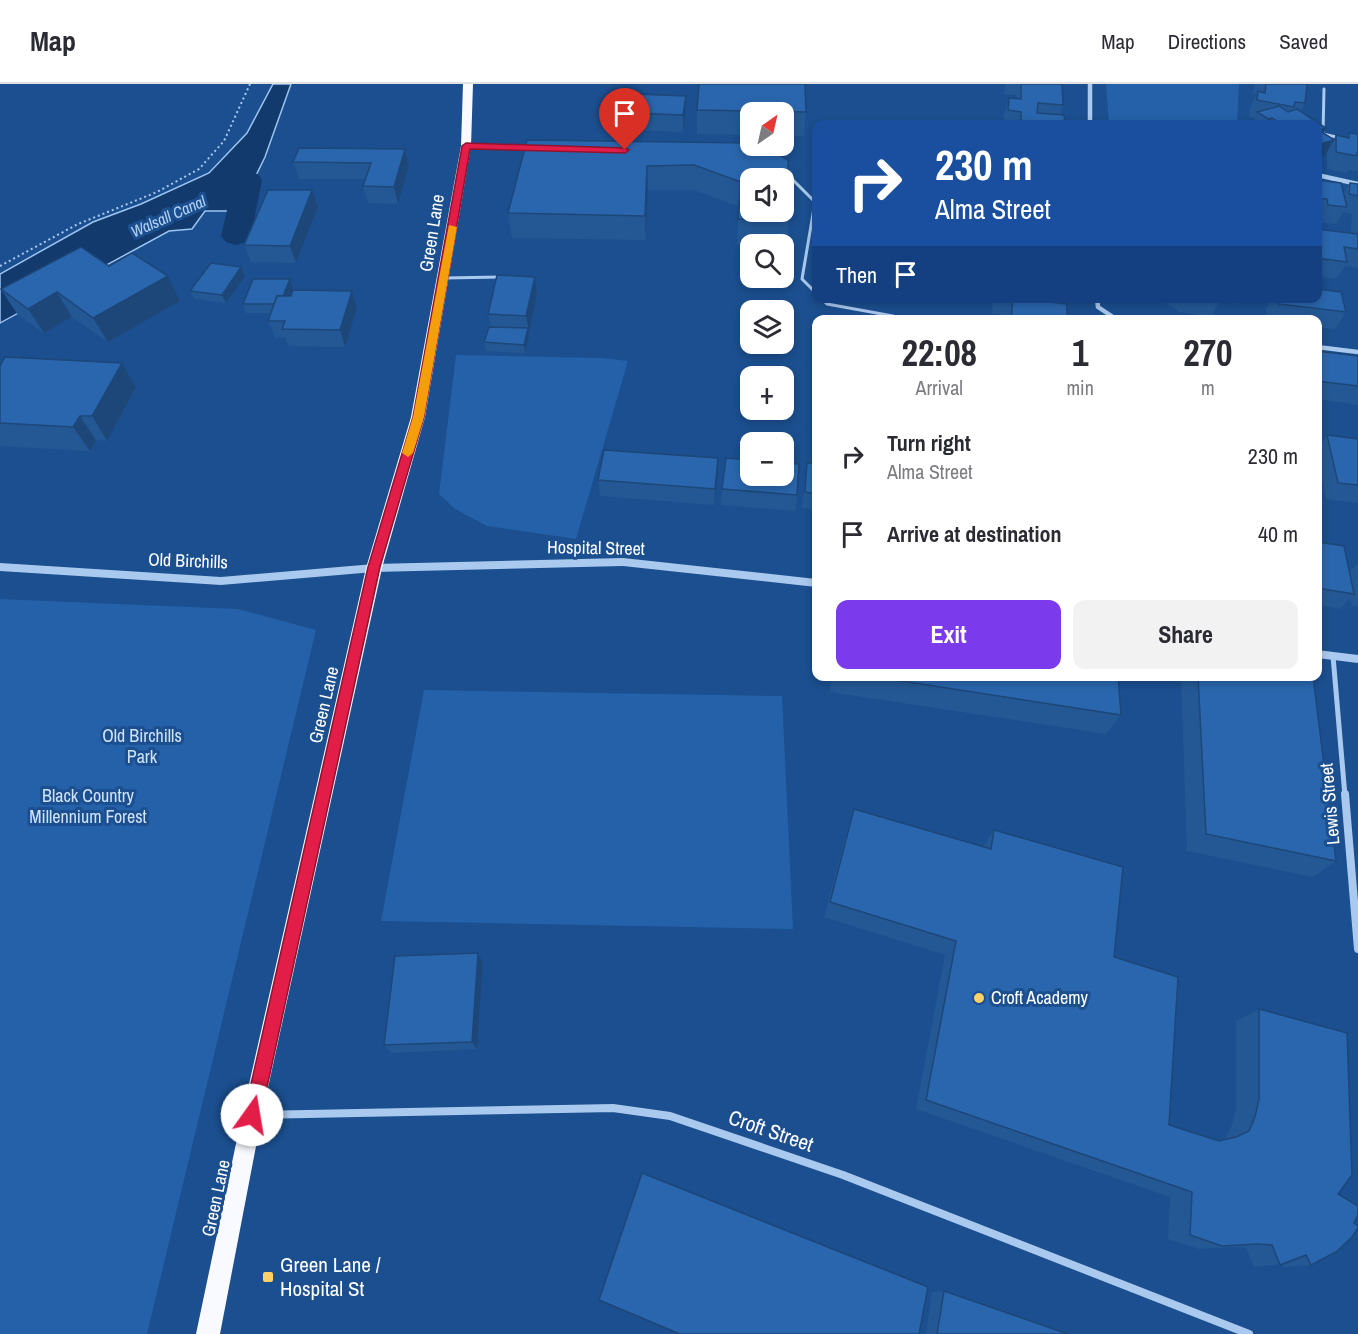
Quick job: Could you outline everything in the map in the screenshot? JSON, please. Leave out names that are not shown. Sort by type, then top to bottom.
[{"type":"highway","name":"Green Lane","points":[[208,1334],[252,1115],[374,567],[418,417],[466,146],[468,84]]},
{"type":"street","points":[[1090,84],[1090,120]]},
{"type":"street","points":[[466,146],[537,148]]},
{"type":"street","points":[[1322,176],[1358,184]]},
{"type":"street","points":[[1098,303],[1098,308],[1108,315]]},
{"type":"street","points":[[1322,348],[1358,352]]},
{"type":"street","name":"Hospital Street","points":[[374,567],[623,562],[812,583]]},
{"type":"street","name":"Old Birchills","points":[[0,567],[221,581],[374,567]]},
{"type":"street","points":[[1322,655],[1358,659]]},
{"type":"street","name":"Lewis Street","points":[[1333,656],[1358,950]]},
{"type":"street","name":"Croft Street","points":[[252,1115],[613,1108],[670,1116],[843,1175],[1249,1334]]},
{"type":"lane","points":[[1324,89],[1323,134],[1346,139]]},
{"type":"lane","points":[[777,166],[793,177],[812,200]]},
{"type":"lane","points":[[812,215],[802,279],[812,289]]},
{"type":"lane","points":[[444,278],[506,277]]},
{"type":"lane","points":[[826,303],[888,315]]},
{"type":"path","points":[[0,266],[78,224],[157,192],[199,169],[224,141],[250,84]]},
{"type":"green space","points":[[1106,84],[1239,84],[1237,120],[1109,120]]},
{"type":"green space","points":[[456,355],[602,358],[628,361],[576,539],[487,526],[455,509],[439,494]]},
{"type":"green space","name":"Old Birchills Park","points":[[0,599],[238,609],[316,630],[147,1334],[0,1334]]},
{"type":"green space","points":[[424,690],[782,696],[793,929],[381,921]]},
{"type":"water","name":"Walsall Canal","points":[[273,84],[291,84],[265,157],[244,200],[236,236],[238,213],[205,211],[192,229],[169,231],[0,323],[0,274],[93,222],[141,204],[209,173],[247,133]]},
{"type":"building","points":[[699,84],[805,84],[806,112],[794,112],[794,102],[740,102],[740,111],[697,110]]},
{"type":"building","points":[[1021,84],[1062,84],[1063,105],[1038,103],[1037,113],[1064,115],[1065,120],[1021,120],[1021,112],[1008,110],[1009,98],[1021,99]]},
{"type":"building","points":[[1266,84],[1307,84],[1305,103],[1295,102],[1294,107],[1257,100],[1258,91],[1265,93]]},
{"type":"building","points":[[634,94],[686,96],[683,115],[630,113]]},
{"type":"building","points":[[1279,106],[1288,112],[1297,109],[1314,120],[1268,119],[1257,112]]},
{"type":"building","points":[[1322,132],[1334,140],[1322,144]]},
{"type":"building","points":[[1349,133],[1358,134],[1357,156],[1336,152],[1336,135],[1349,138]]},
{"type":"building","points":[[527,140],[740,143],[740,156],[781,156],[788,160],[788,168],[740,168],[740,182],[694,165],[647,166],[645,216],[508,213]]},
{"type":"building","points":[[299,148],[405,149],[394,187],[363,186],[371,163],[293,162]]},
{"type":"building","points":[[1322,181],[1341,183],[1347,207],[1328,205],[1327,199],[1322,198]]},
{"type":"building","points":[[1350,183],[1358,184],[1358,196],[1349,194]]},
{"type":"building","points":[[268,190],[312,190],[290,246],[244,245]]},
{"type":"building","points":[[740,194],[740,219],[738,219]]},
{"type":"building","points":[[1322,230],[1358,234],[1358,249],[1344,247],[1347,262],[1322,259]]},
{"type":"building","points":[[81,247],[109,266],[132,253],[168,276],[93,318],[57,292],[28,309],[1,289]]},
{"type":"building","points":[[211,263],[241,267],[222,295],[190,291]]},
{"type":"building","points":[[497,275],[535,277],[526,316],[488,314]]},
{"type":"building","points":[[253,279],[290,279],[283,296],[277,296],[274,304],[243,304]]},
{"type":"building","points":[[293,290],[352,291],[340,330],[282,329],[285,321],[268,321],[277,296],[291,296]]},
{"type":"building","points":[[1322,290],[1341,292],[1346,312],[1279,304],[1322,303]]},
{"type":"building","points":[[1013,303],[1067,304],[1067,315],[1011,315]]},
{"type":"building","points":[[489,327],[528,328],[524,345],[484,342]]},
{"type":"building","points":[[1322,352],[1358,356],[1358,386],[1322,382]]},
{"type":"building","points":[[5,357],[122,363],[92,416],[80,416],[73,427],[0,423],[0,366]]},
{"type":"building","points":[[1327,435],[1358,439],[1358,485],[1338,483]]},
{"type":"building","points":[[604,450],[718,458],[715,489],[598,480]]},
{"type":"building","points":[[726,458],[740,459],[740,486],[794,486],[794,464],[799,464],[797,495],[722,489]]},
{"type":"building","points":[[807,463],[812,464],[812,493],[805,492]]},
{"type":"building","points":[[1322,543],[1344,546],[1354,594],[1322,589]]},
{"type":"building","points":[[902,681],[1118,681],[1121,715]]},
{"type":"building","points":[[1198,681],[1314,681],[1336,861],[1206,834]]},
{"type":"building","points":[[854,809],[991,849],[994,830],[1123,867],[1114,957],[1178,977],[1169,1125],[1219,1141],[1249,1131],[1259,1099],[1259,1009],[1347,1033],[1352,1175],[1338,1194],[1358,1206],[1358,1215],[1354,1223],[1358,1228],[1352,1237],[1336,1252],[1311,1265],[1306,1255],[1280,1265],[1272,1245],[1222,1246],[1190,1235],[1192,1192],[926,1100],[956,941],[830,902]]},
{"type":"building","points":[[478,953],[472,1042],[384,1045],[395,956]]},
{"type":"building","points":[[642,1173],[928,1287],[919,1334],[680,1334],[599,1300]]},
{"type":"building","points":[[944,1291],[1068,1334],[937,1334]]},
{"type":"waterway","points":[[236,236],[248,180]]},
{"type":"slow traffic","points":[[408,453],[418,417],[452,227]]},
{"type":"place","name":"Croft Academy","points":[[979,998]]},
{"type":"place","name":"Green Lane / Hospital St","points":[[268,1277]]},
{"type":"route","points":[[252,1115],[374,567],[418,417],[466,146],[625,150]]},
{"type":"park label","name":"Black Country Millennium Forest","points":[[88,806]]}]
